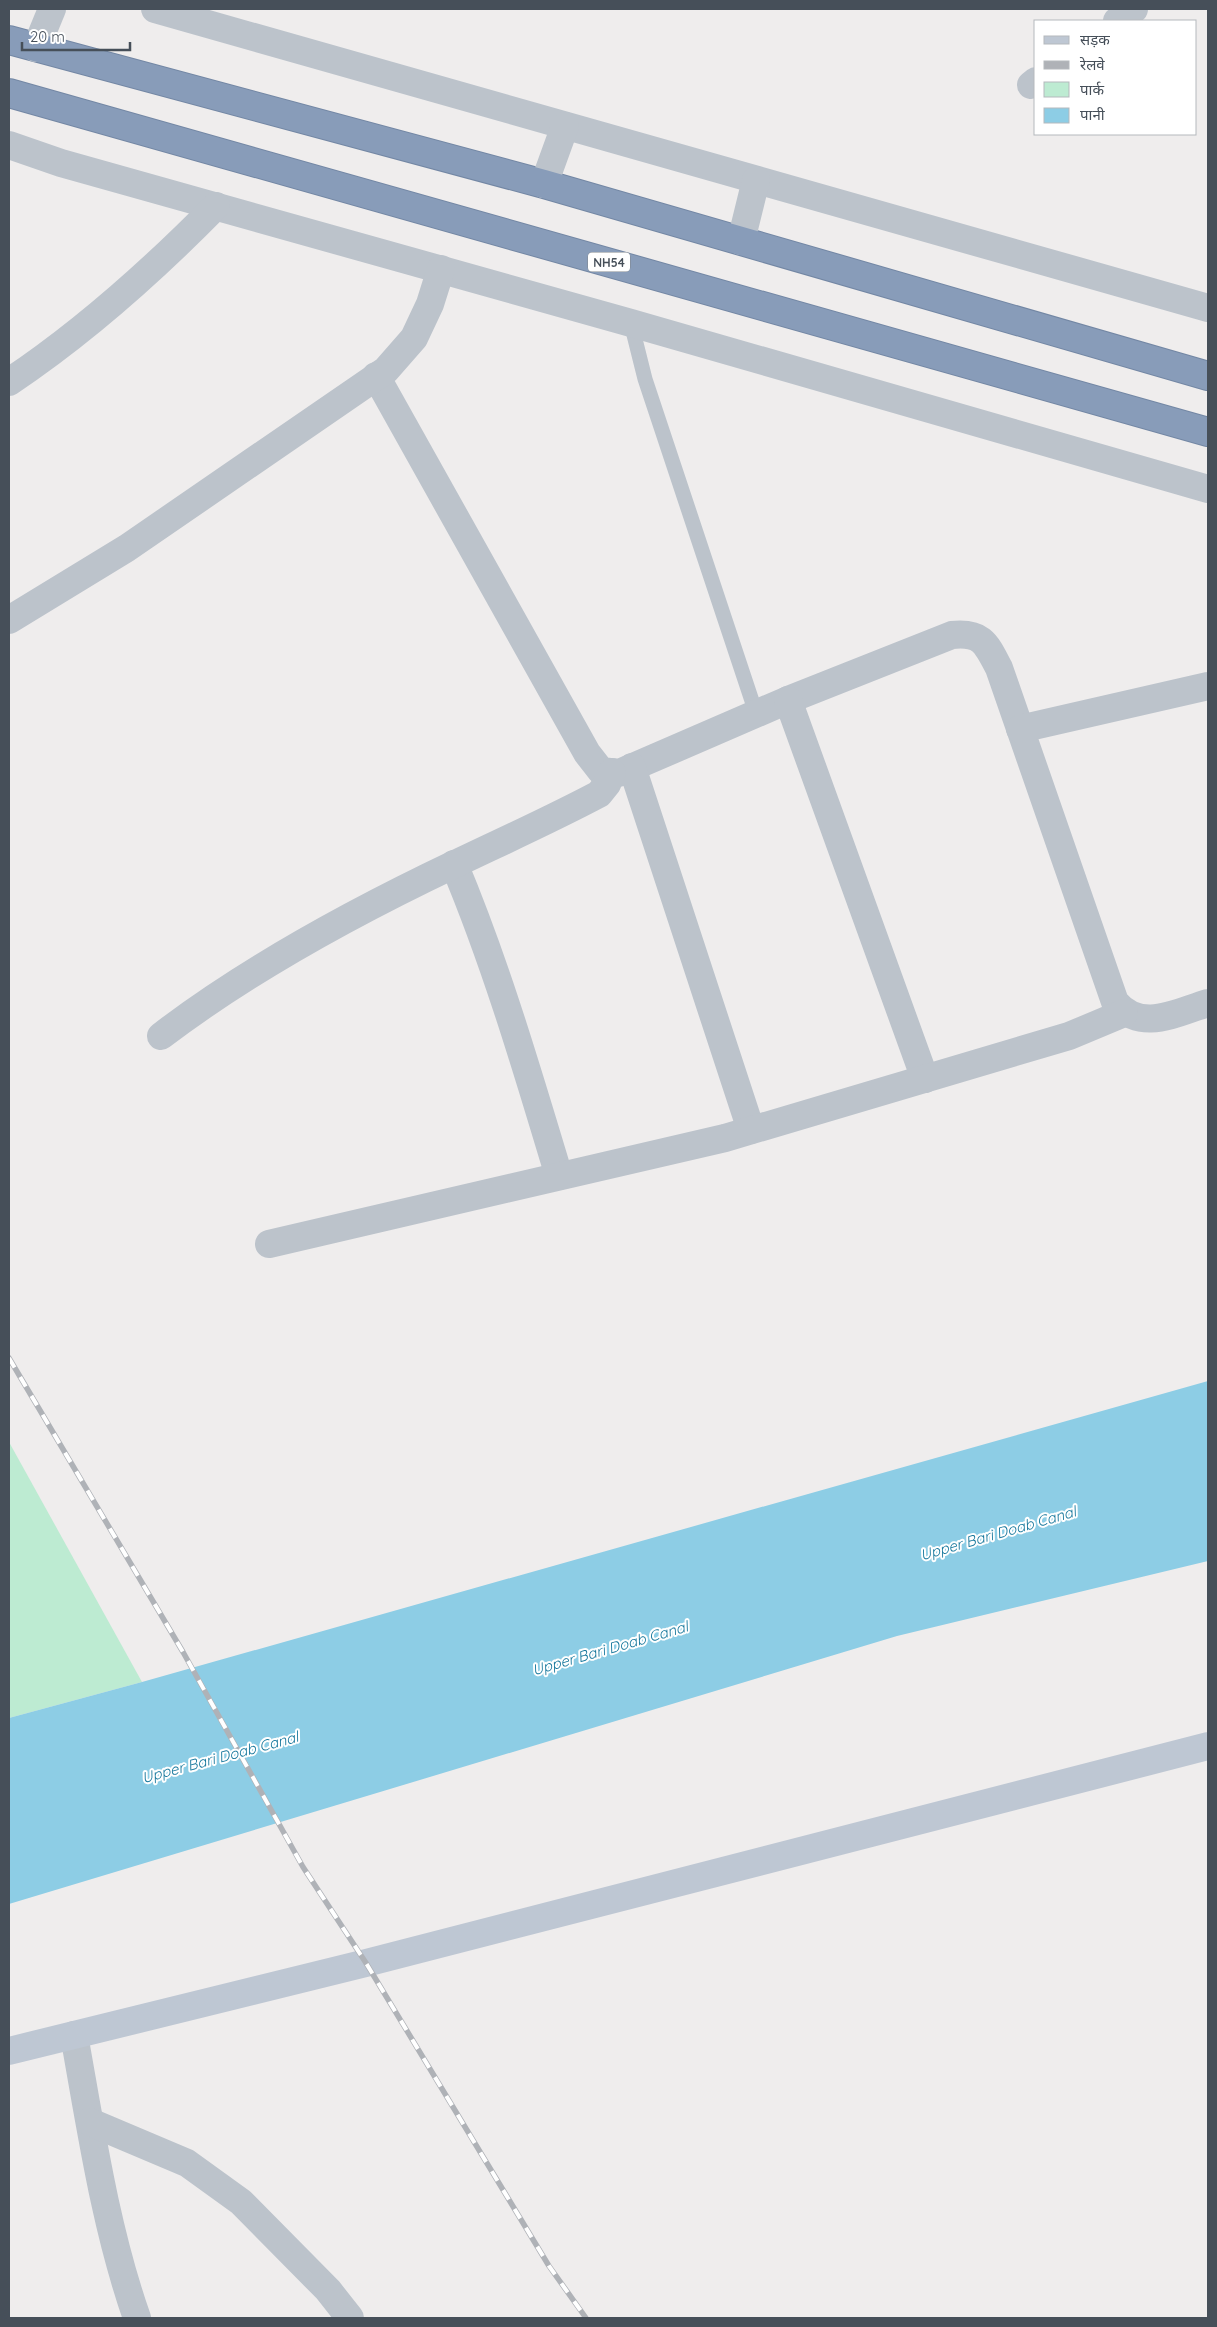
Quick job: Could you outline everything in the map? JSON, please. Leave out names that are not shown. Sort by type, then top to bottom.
[{"type":"highway","points":[[9,40],[544,184],[1208,376]]},
{"type":"highway","name":"NH54","points":[[9,93],[1208,432]]},
{"type":"street","points":[[36,48],[52,9]]},
{"type":"street","points":[[156,9],[1208,308]]},
{"type":"street","points":[[1118,20],[1134,9]]},
{"type":"street","points":[[544,184],[565,126]]},
{"type":"street","points":[[9,145],[61,162],[1208,489]]},
{"type":"street","points":[[741,241],[756,180]]},
{"type":"street","points":[[9,382],[43,359],[163,259],[216,206]]},
{"type":"street","points":[[9,620],[127,548],[386,370],[414,338],[430,304],[441,269]]},
{"type":"street","points":[[376,376],[586,753],[601,771],[622,769],[952,635],[968,633],[986,644],[999,668],[1115,1002],[1124,1013],[1137,1019],[1154,1019],[1208,1003]]},
{"type":"street","points":[[1020,729],[1208,686]]},
{"type":"street","points":[[788,700],[925,1079]]},
{"type":"street","points":[[161,1036],[197,1008],[244,978],[344,921],[454,864],[599,794],[622,769]]},
{"type":"street","points":[[622,769],[751,1130]]},
{"type":"street","points":[[454,864],[483,932],[558,1176]]},
{"type":"street","points":[[270,1244],[751,1130],[1069,1036],[1124,1013]]},
{"type":"street","points":[[9,2051],[385,1958],[1208,1746]]},
{"type":"street","points":[[74,2034],[90,2122],[127,2289],[137,2318]]},
{"type":"street","points":[[90,2122],[187,2162],[241,2202],[328,2290],[350,2318]]},
{"type":"lane","points":[[631,323],[646,379],[756,713]]},
{"type":"green space","points":[[9,1442],[142,1682],[9,1718]]},
{"type":"water","name":"Upper Bari Doab Canal","points":[[1208,1381],[1208,1561],[897,1636],[9,1904],[9,1718]]},
{"type":"railway","points":[[9,1358],[183,1652],[303,1867],[366,1963],[549,2266],[586,2318]]}]
